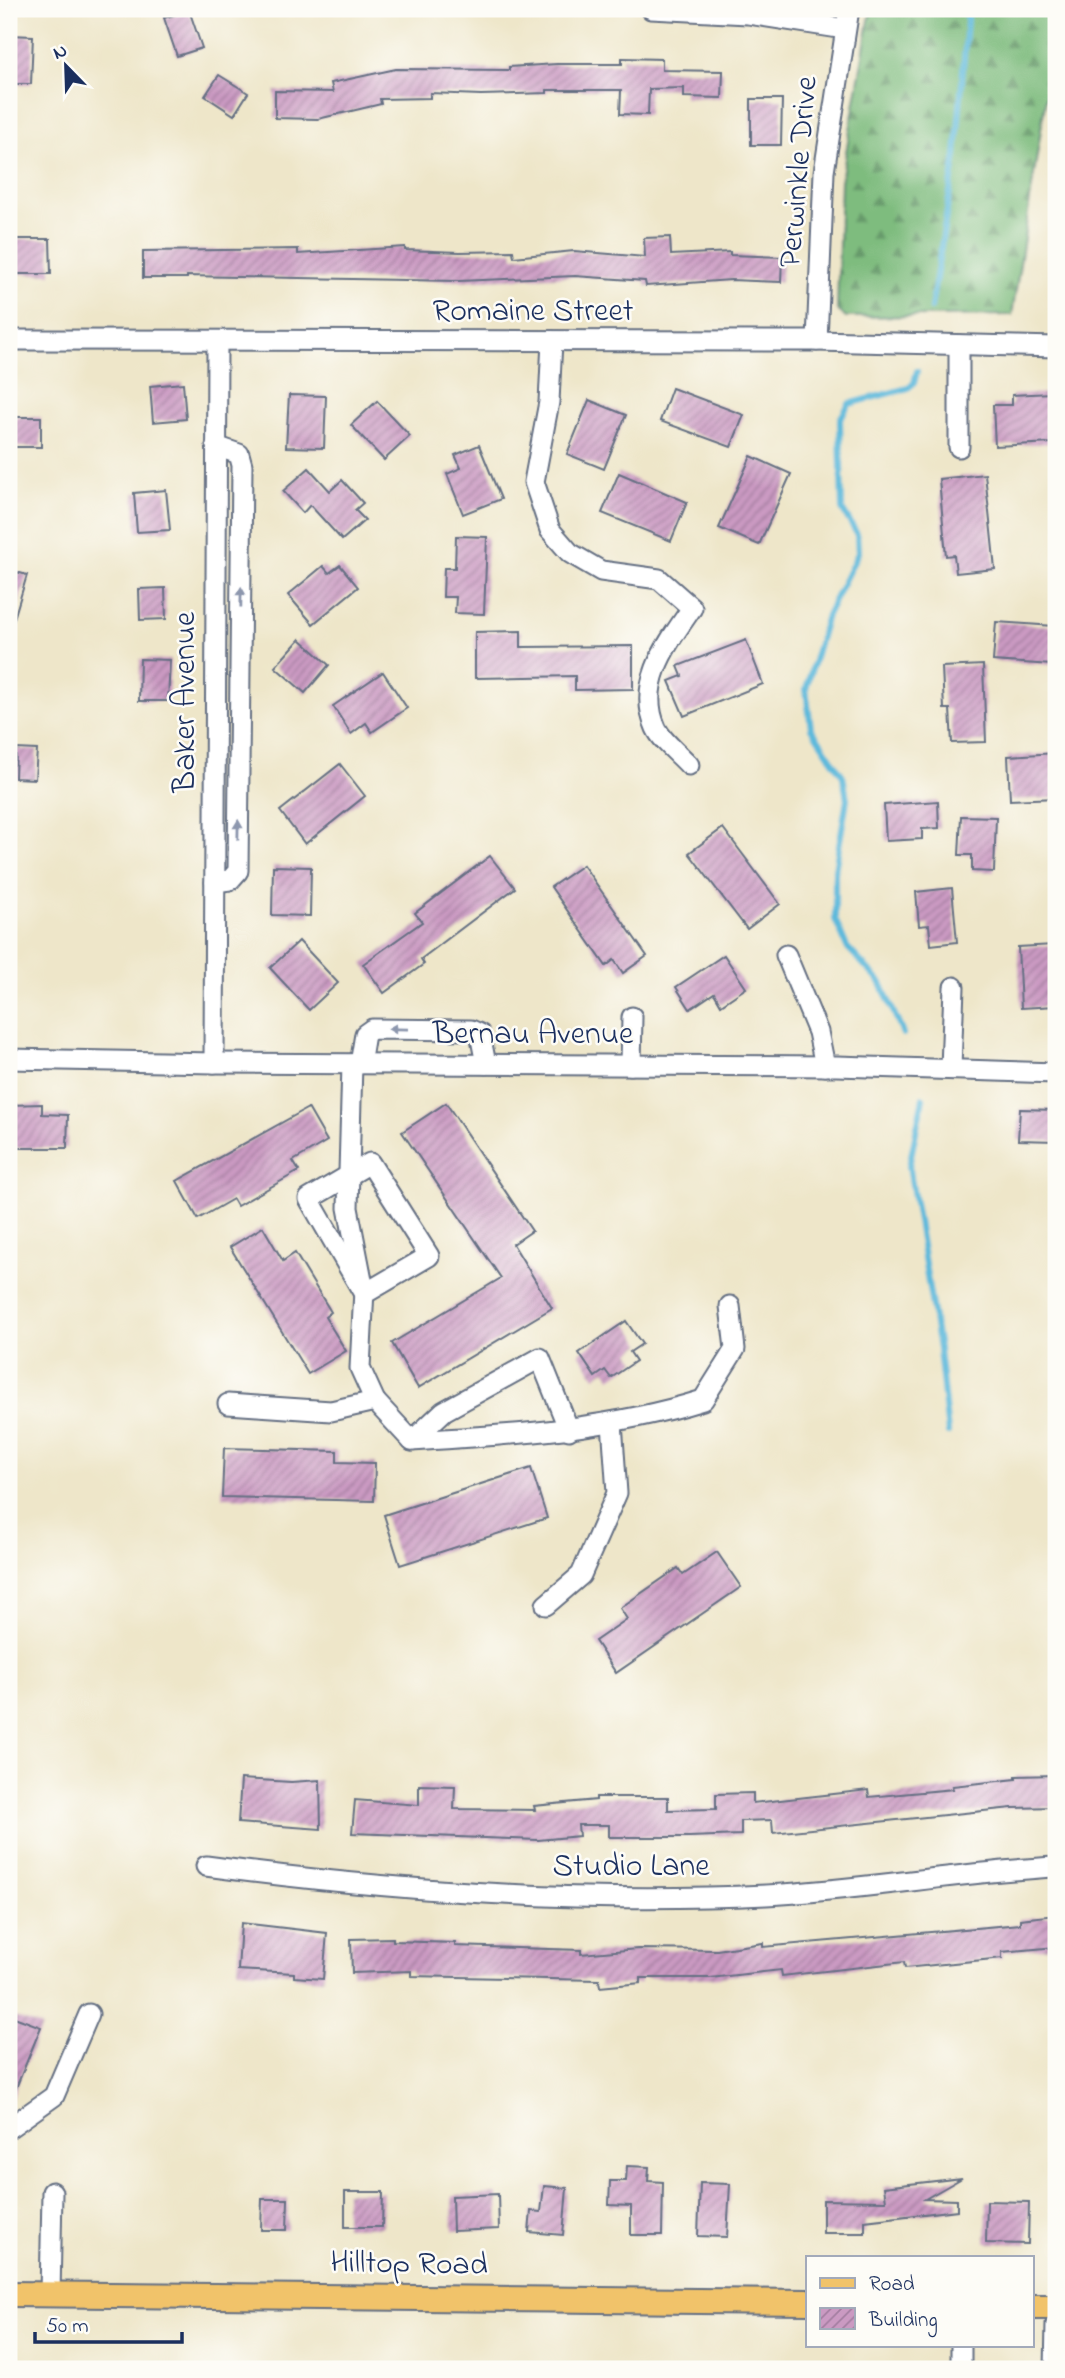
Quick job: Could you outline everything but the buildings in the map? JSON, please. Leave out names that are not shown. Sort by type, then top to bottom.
[{"type":"main road","name":"Hilltop Road","points":[[9,2294],[806,2302]]},
{"type":"main road","points":[[1034,2307],[1056,2307]]},
{"type":"street","points":[[650,9],[748,13],[845,29]]},
{"type":"street","name":"Perwinkle Drive","points":[[817,341],[824,172],[849,9]]},
{"type":"street","name":"Romaine Street","points":[[9,340],[817,341],[1056,347]]},
{"type":"street","points":[[552,341],[549,402],[534,482],[551,530],[570,554],[601,571],[659,579],[692,608],[657,659],[649,697],[657,729],[690,765]]},
{"type":"street","name":"Baker Avenue","points":[[214,1063],[217,342]]},
{"type":"street","points":[[958,447],[959,345]]},
{"type":"street","points":[[215,882],[230,880],[238,871],[242,465],[239,454],[216,446]]},
{"type":"street","points":[[216,663],[240,665]]},
{"type":"street","points":[[786,955],[818,1032],[825,1066]]},
{"type":"street","points":[[951,1068],[954,987]]},
{"type":"street","points":[[632,1017],[632,1065]]},
{"type":"street","points":[[411,1441],[375,1401],[360,1368],[364,1294],[348,1208],[356,1064],[365,1034],[372,1028],[471,1031],[480,1034],[486,1064]]},
{"type":"street","name":"Bernau Avenue","points":[[9,1059],[214,1063],[825,1066],[1056,1073]]},
{"type":"street","points":[[370,1163],[429,1256],[364,1294],[309,1199],[370,1163]]},
{"type":"street","points":[[411,1441],[569,1430],[653,1416],[703,1400],[735,1349],[730,1306]]},
{"type":"street","points":[[411,1441],[444,1411],[540,1359],[569,1430]]},
{"type":"street","points":[[228,1404],[331,1411],[375,1401]]},
{"type":"street","points":[[546,1605],[581,1575],[617,1493],[612,1423]]},
{"type":"street","name":"Studio Lane","points":[[206,1866],[344,1885],[508,1896],[632,1899],[769,1895],[1056,1867]]},
{"type":"street","points":[[9,2128],[54,2096],[89,2014]]},
{"type":"street","points":[[50,2295],[52,2192]]},
{"type":"street","points":[[1055,2369],[1056,2324]]},
{"type":"street","points":[[961,2346],[961,2369]]},
{"type":"green space","points":[[871,9],[1056,9],[1056,90],[1047,91],[1012,315],[846,317],[837,310],[841,181]]},
{"type":"waterway","points":[[931,308],[956,155],[968,9]]},
{"type":"waterway","points":[[903,1034],[881,983],[847,947],[835,919],[835,870],[847,799],[843,776],[811,728],[806,689],[827,615],[858,553],[857,534],[842,509],[840,419],[849,404],[908,388],[914,383],[917,371]]},
{"type":"waterway","points":[[923,1098],[909,1166],[939,1349],[948,1433]]}]
